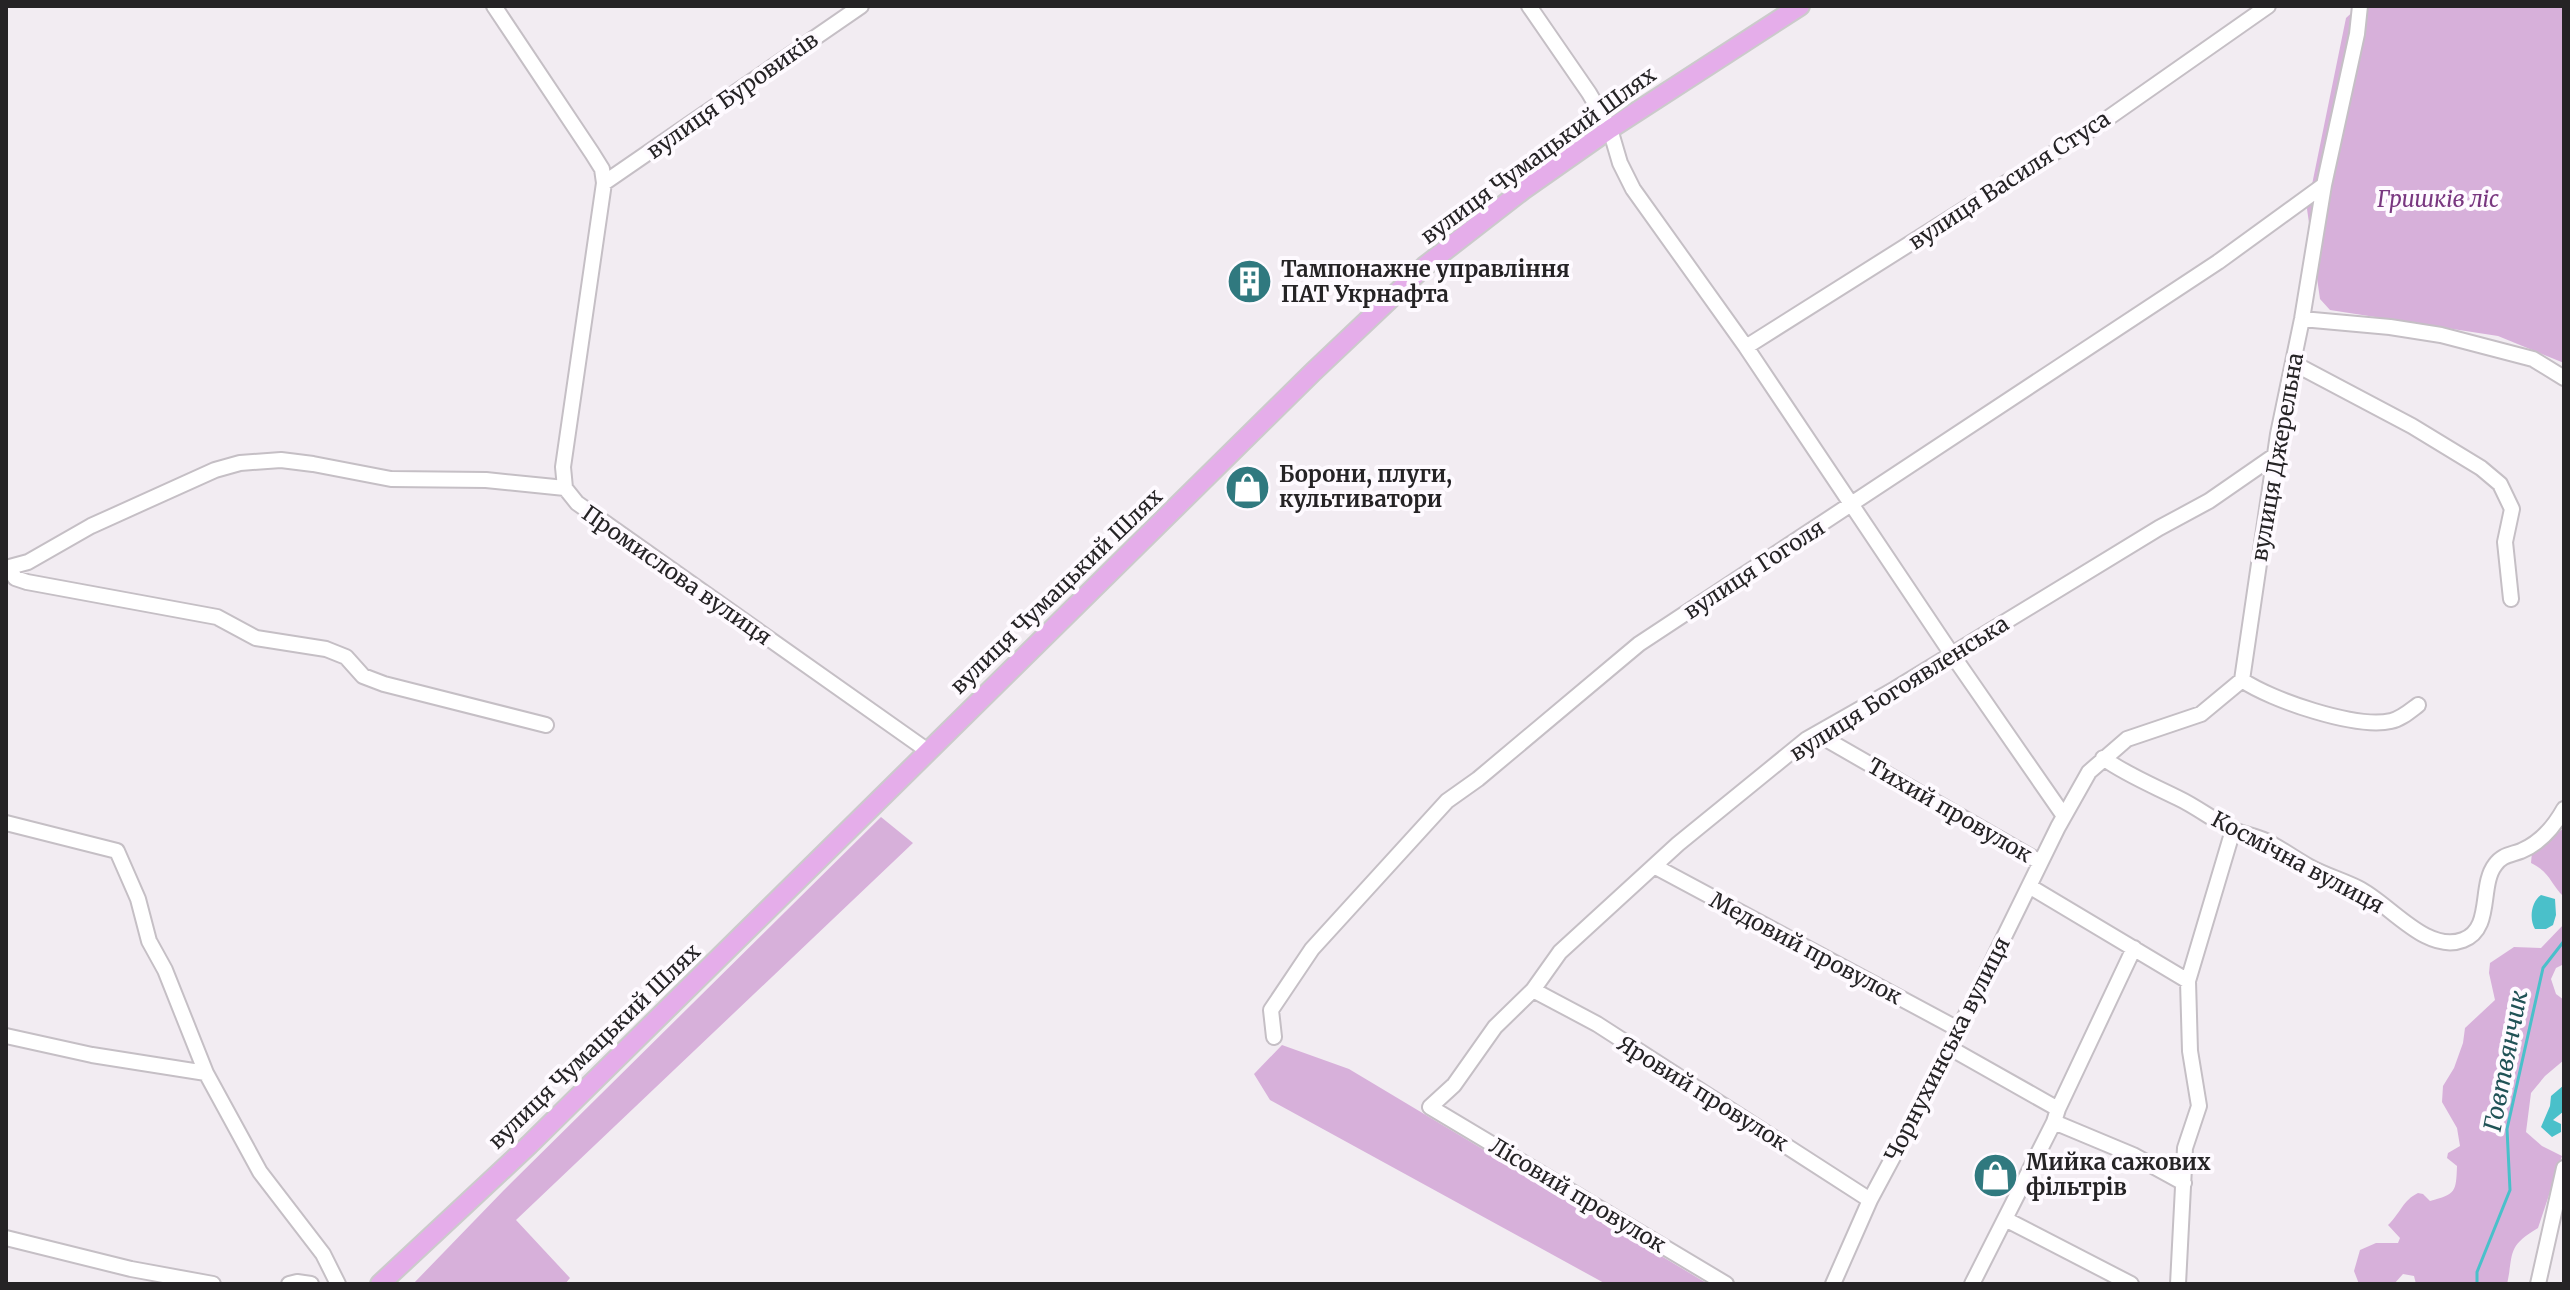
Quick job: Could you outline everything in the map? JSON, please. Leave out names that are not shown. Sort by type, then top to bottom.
[{"type":"main road","name":"вулиця Чумацький Шлях","points":[[380,1284],[529,1145],[1313,372],[1425,266],[1523,190],[1610,129],[1800,6]]},
{"type":"street","points":[[494,6],[602,169],[604,183]]},
{"type":"street","name":"вулиця Буровиків","points":[[604,183],[861,6]]},
{"type":"street","points":[[1529,6],[1610,129],[1620,163],[1633,189],[1746,347],[2064,816],[2089,772],[2127,739],[2201,714],[2242,680],[2278,699],[2360,721],[2390,722],[2418,705]]},
{"type":"street","name":"вулиця Василя Стуса","points":[[1746,347],[2101,123],[2268,6]]},
{"type":"street","name":"вулиця Джерельна","points":[[2242,680],[2274,456],[2360,6]]},
{"type":"street","name":"Промислова вулиця","points":[[604,183],[563,467],[565,488],[577,503],[928,751]]},
{"type":"street","name":"вулиця Гоголя","points":[[1274,1037],[1271,1010],[1312,949],[1447,801],[1478,779],[1639,644],[2218,262],[2324,185]]},
{"type":"street","points":[[2302,319],[2441,335],[2533,359],[2564,378]]},
{"type":"street","points":[[2293,363],[2412,426],[2481,468],[2500,484],[2512,509],[2505,542],[2511,599]]},
{"type":"street","name":"вулиця Богоявленська","points":[[1430,1107],[1454,1085],[1495,1027],[1533,990],[1560,952],[1678,844],[1817,734],[2209,501],[2274,456]]},
{"type":"street","points":[[546,725],[384,684],[363,676],[346,657],[326,649],[256,638],[217,617],[27,582],[15,578],[7,568],[28,562],[91,526],[215,470],[240,463],[281,460],[391,479],[486,480],[565,488]]},
{"type":"street","name":"Тихий провулок","points":[[1817,734],[2040,862]]},
{"type":"street","name":"Космічна вулиця","points":[[2103,758],[2126,774],[2180,799],[2233,830],[2266,841],[2331,878],[2358,888],[2427,937],[2448,944],[2465,940],[2475,933],[2484,907],[2489,874],[2495,865],[2503,856],[2523,850],[2541,839],[2564,809]]},
{"type":"street","name":"Чорнухинська вулиця","points":[[1833,1284],[1870,1200],[1950,1048],[2064,816]]},
{"type":"street","points":[[6,823],[117,851],[138,899],[149,941],[165,970],[206,1073],[260,1172],[323,1254],[332,1283]]},
{"type":"street","points":[[2178,1284],[2185,1148],[2199,1106],[2190,1051],[2188,981],[2233,830]]},
{"type":"street","name":"Медовий провулок","points":[[1654,866],[1958,1029]]},
{"type":"street","points":[[2029,886],[2188,981]]},
{"type":"street","points":[[1972,1284],[2134,948]]},
{"type":"street","name":"Яровий провулок","points":[[1533,990],[1597,1024],[1870,1200]]},
{"type":"street","points":[[6,1036],[92,1055],[206,1073]]},
{"type":"street","points":[[1950,1048],[2056,1115],[2184,1183]]},
{"type":"street","name":"Лісовий провулок","points":[[1430,1107],[1726,1284]]},
{"type":"street","points":[[2538,1284],[2564,1168]]},
{"type":"street","points":[[2005,1219],[2131,1284]]},
{"type":"street","points":[[6,1238],[131,1269],[213,1284]]},
{"type":"street","points":[[289,1284],[311,1284]]},
{"type":"green space","name":"Гришків ліс","points":[[2359,6],[2564,6],[2564,363],[2498,336],[2330,310],[2320,299],[2307,209],[2346,18]]},
{"type":"green space","points":[[881,817],[913,843],[516,1220],[570,1278],[565,1284],[413,1284],[504,1190]]},
{"type":"green space","points":[[2564,828],[2564,897],[2546,874],[2531,863],[2532,852]]},
{"type":"green space","points":[[2564,924],[2564,964],[2556,968],[2551,979],[2556,994],[2564,1000],[2564,1060],[2531,1093],[2526,1132],[2542,1146],[2562,1156],[2538,1228],[2521,1240],[2513,1252],[2507,1284],[2416,1284],[2414,1276],[2403,1274],[2394,1284],[2359,1284],[2354,1271],[2360,1250],[2376,1243],[2398,1243],[2400,1238],[2388,1225],[2409,1199],[2418,1193],[2430,1201],[2450,1194],[2455,1187],[2457,1166],[2447,1158],[2448,1153],[2460,1146],[2457,1128],[2442,1102],[2443,1086],[2454,1068],[2465,1028],[2495,1000],[2490,963],[2514,947],[2541,948]]},
{"type":"green space","points":[[1282,1045],[1349,1069],[1708,1284],[1606,1284],[1270,1100],[1254,1074]]},
{"type":"water","points":[[2541,895],[2555,899],[2556,915],[2553,925],[2535,929],[2532,911]]},
{"type":"water","points":[[2564,1085],[2564,1111],[2553,1120],[2561,1124],[2561,1132],[2552,1137],[2541,1127],[2551,1096]]},
{"type":"waterway","name":"Говтвянчик","points":[[2477,1284],[2477,1272],[2510,1190],[2507,1129],[2543,968],[2564,941]]},
{"type":"place","name":"Тампонажне управління ПАТ Укрнафта","points":[[1250,282]]},
{"type":"place","name":"Борони, плуги, культиватори","points":[[1248,487]]},
{"type":"place","name":"Мийка сажових фільтрів","points":[[1995,1175]]}]
